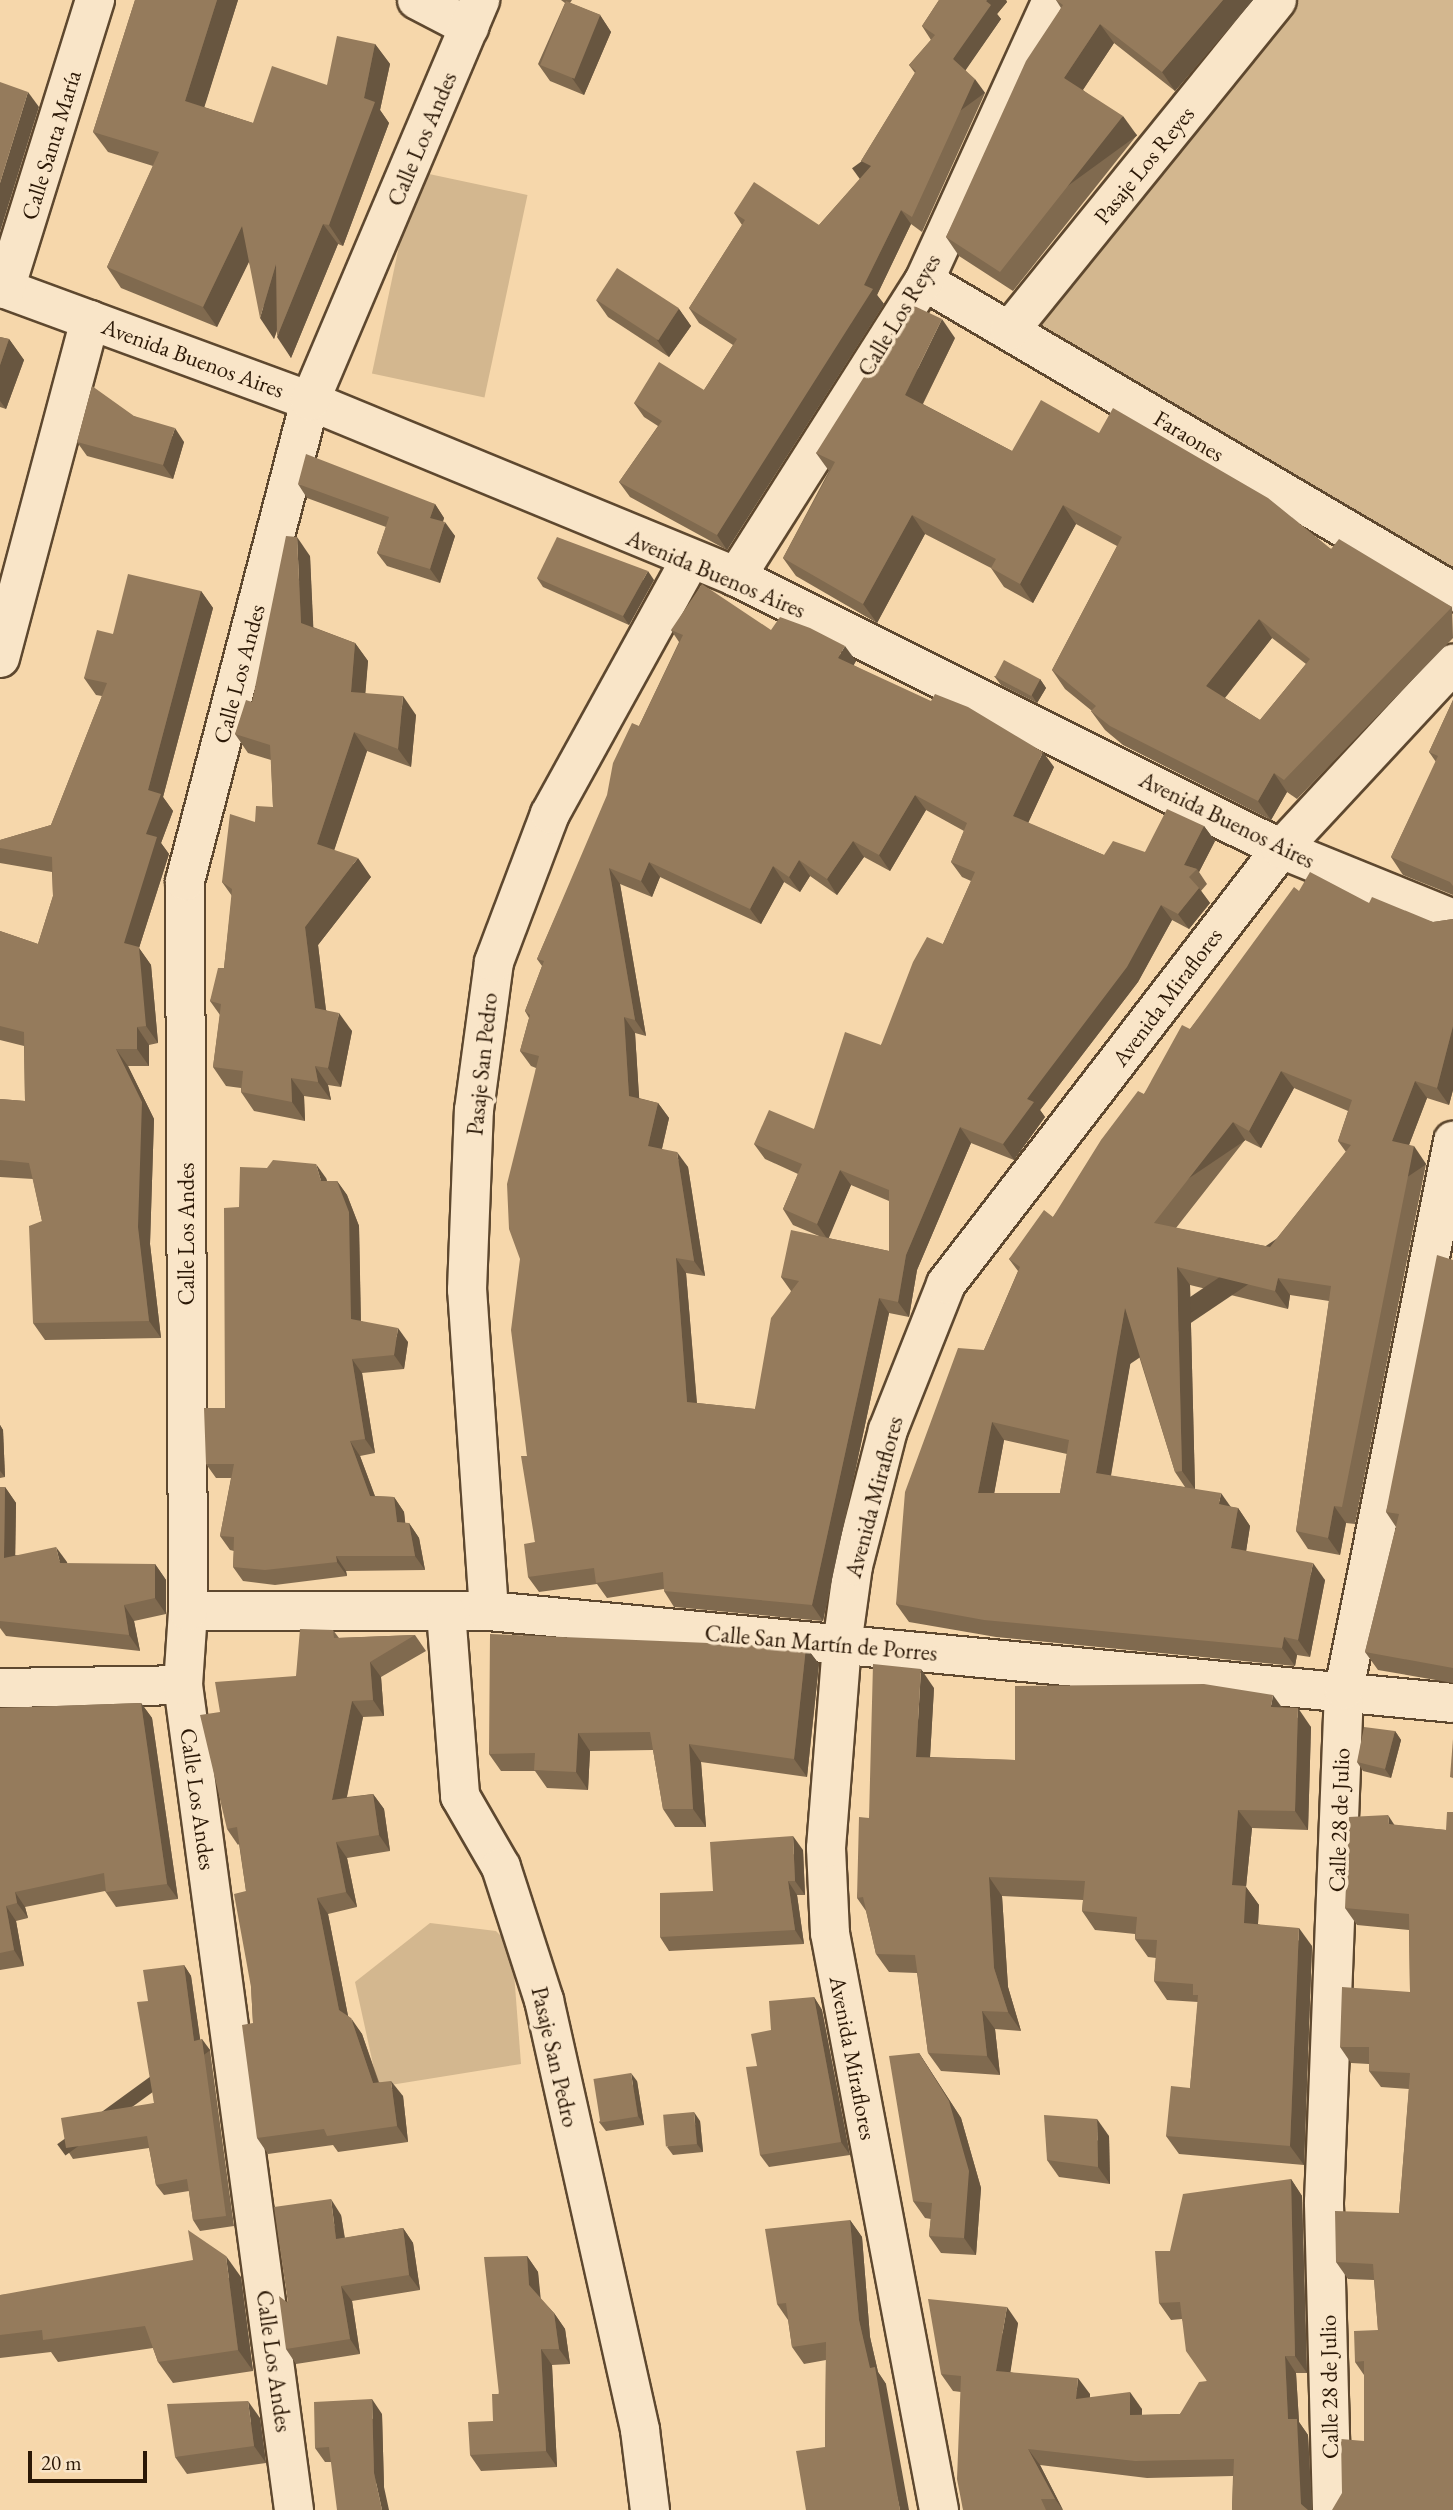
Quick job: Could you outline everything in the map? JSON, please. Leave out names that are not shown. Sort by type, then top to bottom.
[{"type":"street","name":"Calle Santa María","points":[[2,288],[95,0]]},
{"type":"street","points":[[417,0],[474,14]]},
{"type":"street","name":"Calle Los Reyes","points":[[736,577],[924,281],[1052,0]]},
{"type":"street","name":"Pasaje Los Reyes","points":[[1010,330],[1277,0]]},
{"type":"street","name":"Calle Los Andes","points":[[294,2510],[183,1685],[188,1611],[185,881],[310,401],[474,14]]},
{"type":"street","name":"Faraones","points":[[924,281],[1453,592]]},
{"type":"street","name":"Avenida Buenos Aires","points":[[2,288],[310,401],[689,562],[736,577],[1281,849],[1453,919]]},
{"type":"street","points":[[0,658],[90,320]]},
{"type":"street","name":"Pasaje San Pedro","points":[[489,1611],[467,1290],[474,1110],[494,962],[550,814],[689,562]]},
{"type":"street","name":"Avenida Miraflores","points":[[939,2510],[830,1933],[826,1848],[842,1645],[853,1566],[888,1430],[946,1284],[1281,849],[1453,664]]},
{"type":"street","name":"Calle 28 de Julio","points":[[1332,2510],[1324,2202],[1344,1690],[1453,1141]]},
{"type":"street","name":"Calle San Martín de Porres","points":[[188,1611],[489,1611],[1344,1690],[1453,1703]]},
{"type":"street","name":"Pasaje San Pedro","points":[[446,1612],[460,1796],[501,1867],[544,2000],[640,2430],[650,2510]]},
{"type":"street","points":[[0,1688],[183,1685]]},
{"type":"shaded area","points":[[1285,0],[1453,0],[1453,584],[1014,330]]},
{"type":"shaded area","points":[[415,171],[527,195],[484,397],[372,373]]},
{"type":"shaded area","points":[[430,1923],[496,1931],[512,1947],[521,2064],[378,2087],[355,1982]]},
{"type":"building","points":[[135,0],[217,0],[185,101],[253,123],[272,66],[327,85],[337,36],[375,44],[364,98],[375,102],[329,225],[323,224],[277,337],[276,264],[260,318],[242,226],[203,307],[107,267],[159,152],[93,132]]},
{"type":"building","points":[[939,0],[987,0],[991,5],[953,59],[975,79],[912,217],[901,210],[864,285],[873,289],[717,535],[619,482],[662,421],[634,403],[659,362],[704,390],[737,339],[689,308],[745,220],[734,213],[754,182],[819,225],[871,166],[861,161],[916,71],[909,65],[935,35],[922,26]]},
{"type":"building","points":[[1056,0],[1223,0],[1162,72],[1100,24],[1064,78],[1123,116],[1000,272],[946,237],[1026,61],[1063,5]]},
{"type":"building","points":[[566,1],[600,15],[574,79],[540,65]]},
{"type":"building","points":[[0,82],[28,92],[0,183]]},
{"type":"building","points":[[617,268],[679,308],[658,340],[596,300]]},
{"type":"building","points":[[910,304],[942,319],[905,395],[1012,451],[1041,400],[1099,433],[1113,408],[1268,498],[1331,549],[1339,539],[1452,607],[1284,780],[1274,773],[1258,801],[1110,726],[1091,711],[1096,706],[1052,670],[1122,537],[1063,505],[1020,584],[991,568],[996,559],[912,515],[863,604],[783,558],[835,462],[816,453]],"holes":[[[1259,619],[1310,659],[1260,720],[1206,686]]]},
{"type":"building","points":[[0,337],[9,339],[0,365]]},
{"type":"building","points":[[92,386],[134,416],[175,428],[163,465],[77,442]]},
{"type":"building","points":[[306,454],[435,504],[430,518],[445,522],[430,569],[377,553],[389,517],[298,484]]},
{"type":"building","points":[[286,536],[297,537],[301,623],[355,643],[351,692],[403,696],[398,749],[354,732],[317,844],[358,858],[305,927],[315,1008],[339,1013],[328,1068],[315,1066],[318,1082],[291,1078],[292,1102],[241,1092],[243,1071],[213,1067],[221,1004],[210,1001],[218,968],[224,968],[232,889],[222,882],[230,814],[255,822],[256,806],[273,807],[270,745],[235,734],[246,700],[252,702]]},
{"type":"building","points":[[557,537],[648,571],[623,616],[537,578]]},
{"type":"building","points":[[128,574],[201,591],[148,790],[161,794],[146,834],[157,837],[124,943],[139,947],[146,1026],[137,1027],[137,1049],[116,1049],[142,1102],[138,1227],[149,1321],[33,1323],[29,1226],[42,1221],[29,1163],[0,1160],[0,1099],[25,1101],[24,1032],[0,1026],[0,931],[38,944],[53,896],[52,857],[0,848],[0,840],[51,825],[107,683],[84,678],[97,630],[113,634]]},
{"type":"building","points":[[702,584],[771,630],[780,617],[810,628],[845,646],[838,658],[931,701],[935,694],[968,707],[1043,752],[1013,816],[1104,855],[1113,841],[1145,852],[1167,809],[1204,826],[1184,865],[1197,869],[1189,877],[1199,888],[1178,914],[1161,905],[1127,967],[1027,1099],[1034,1102],[1003,1144],[960,1127],[906,1255],[898,1302],[879,1298],[812,1605],[664,1591],[663,1572],[596,1583],[594,1568],[528,1577],[524,1544],[535,1542],[521,1456],[527,1456],[511,1330],[520,1259],[509,1229],[507,1184],[539,1056],[520,1051],[530,1015],[525,1011],[544,961],[537,959],[607,795],[613,763],[632,723],[639,726],[683,635],[671,630]],"holes":[[[915,795],[967,823],[951,862],[975,872],[943,944],[927,937],[913,962],[881,1045],[845,1032],[814,1129],[769,1110],[754,1144],[802,1164],[783,1209],[817,1224],[840,1170],[889,1190],[889,1251],[791,1230],[781,1277],[799,1281],[771,1318],[755,1409],[687,1402],[676,1258],[694,1261],[677,1152],[648,1146],[658,1103],[629,1096],[624,1017],[635,1020],[609,868],[641,881],[649,862],[750,909],[773,866],[789,877],[799,860],[827,879],[853,841],[879,855]]]},
{"type":"building","points":[[1004,660],[1040,679],[1031,696],[995,677]]},
{"type":"building","points":[[1453,700],[1453,886],[1450,882],[1391,857],[1438,756],[1429,752]]},
{"type":"building","points":[[1310,872],[1369,903],[1372,897],[1433,922],[1453,919],[1453,1026],[1437,1088],[1415,1081],[1392,1141],[1414,1146],[1342,1507],[1334,1506],[1328,1538],[1296,1531],[1331,1286],[1278,1278],[1275,1291],[1177,1267],[1182,1471],[1175,1472],[1125,1308],[1096,1473],[1221,1493],[1219,1504],[1238,1508],[1231,1548],[1313,1563],[1298,1640],[1284,1637],[1282,1648],[984,1620],[896,1604],[905,1492],[958,1348],[984,1350],[1020,1267],[1009,1259],[1044,1210],[1053,1217],[1101,1140],[1138,1091],[1144,1094],[1182,1025],[1190,1029],[1294,887],[1299,891]],"holes":[[[1281,1071],[1352,1100],[1338,1141],[1351,1145],[1270,1247],[1154,1223],[1233,1122],[1249,1131]],[[992,1422],[1069,1440],[1060,1493],[978,1493]]]},
{"type":"building","points":[[273,1160],[316,1164],[321,1181],[337,1181],[349,1212],[351,1319],[398,1328],[394,1355],[352,1359],[365,1439],[350,1441],[370,1496],[394,1497],[397,1522],[409,1523],[415,1556],[336,1556],[337,1562],[265,1570],[233,1567],[234,1537],[220,1536],[234,1464],[206,1464],[204,1408],[225,1408],[224,1208],[239,1207],[240,1167],[267,1168]]},
{"type":"building","points":[[1437,1255],[1453,1260],[1453,1668],[1365,1652],[1399,1514],[1386,1512]]},
{"type":"building","points":[[0,1487],[5,1487],[4,1558],[56,1547],[60,1563],[155,1564],[155,1598],[124,1605],[129,1635],[0,1621]]},
{"type":"building","points":[[300,1629],[333,1630],[334,1638],[415,1635],[370,1662],[373,1700],[352,1701],[332,1800],[373,1794],[379,1835],[336,1842],[346,1892],[317,1898],[339,2010],[351,2018],[373,2083],[391,2081],[397,2126],[327,2136],[324,2129],[257,2138],[242,2025],[253,2023],[251,1987],[234,1894],[246,1891],[237,1827],[227,1829],[200,1715],[220,1712],[215,1682],[296,1676]]},
{"type":"building","points":[[490,1634],[806,1647],[794,1759],[689,1744],[693,1809],[663,1809],[650,1732],[578,1733],[576,1772],[534,1770],[535,1753],[489,1754]]},
{"type":"building","points":[[873,1664],[921,1669],[916,1757],[1015,1760],[1015,1686],[1204,1684],[1273,1695],[1271,1707],[1298,1708],[1295,1811],[1238,1810],[1232,1885],[1246,1886],[1244,1923],[1299,1928],[1290,2146],[1166,2136],[1171,2086],[1190,2088],[1198,1995],[1193,1995],[1193,1984],[1154,1981],[1157,1940],[1135,1939],[1137,1917],[1082,1911],[1085,1881],[989,1877],[994,1968],[1008,2012],[982,2011],[987,2056],[928,2053],[915,1955],[876,1954],[863,1897],[857,1898],[859,1817],[869,1818]]},
{"type":"building","points":[[141,1703],[167,1884],[106,1892],[104,1873],[15,1892],[17,1903],[6,1906],[14,1950],[0,1953],[0,1708]]},
{"type":"building","points":[[1364,1727],[1395,1731],[1385,1769],[1357,1762]]},
{"type":"building","points":[[1453,1739],[1453,1778],[1450,1777]]},
{"type":"building","points":[[1447,1812],[1453,1812],[1453,2510],[1332,2510],[1342,2493],[1341,2439],[1364,2441],[1364,2361],[1355,2362],[1354,2331],[1378,2330],[1373,2264],[1336,2262],[1335,2211],[1399,2213],[1410,2073],[1369,2071],[1369,2047],[1340,2047],[1342,1987],[1410,1992],[1409,1914],[1345,1908],[1349,1817],[1388,1815],[1389,1824],[1446,1830]]},
{"type":"building","points":[[793,1836],[795,1881],[788,1881],[795,1930],[660,1937],[660,1893],[713,1891],[710,1842]]},
{"type":"building","points":[[184,1965],[194,2041],[202,2039],[226,2216],[193,2220],[187,2179],[156,2185],[147,2136],[66,2148],[61,2118],[154,2103],[137,2002],[148,2001],[143,1970]]},
{"type":"building","points":[[814,1997],[841,2142],[760,2155],[746,2067],[757,2066],[751,2034],[771,2030],[769,2001]]},
{"type":"building","points":[[919,2053],[949,2101],[969,2171],[964,2238],[929,2236],[932,2203],[913,2201],[889,2056]]},
{"type":"building","points":[[631,2073],[638,2116],[600,2122],[593,2079]]},
{"type":"building","points":[[694,2112],[697,2144],[666,2147],[663,2115]]},
{"type":"building","points":[[1044,2115],[1097,2119],[1098,2167],[1047,2160]]},
{"type":"building","points":[[1291,2179],[1295,2356],[1285,2356],[1288,2419],[1297,2419],[1301,2504],[1308,2510],[1232,2510],[1234,2459],[1135,2461],[1028,2449],[1055,2499],[1041,2499],[1046,2510],[963,2510],[957,2479],[961,2376],[941,2374],[928,2299],[1007,2307],[996,2371],[1078,2378],[1076,2399],[1130,2392],[1130,2415],[1180,2414],[1199,2382],[1207,2381],[1186,2351],[1180,2302],[1159,2303],[1155,2251],[1170,2251],[1183,2194]]},
{"type":"building","points":[[331,2199],[336,2239],[403,2228],[409,2275],[341,2286],[350,2339],[286,2349],[279,2296],[288,2303],[274,2207]]},
{"type":"building","points":[[850,2220],[859,2320],[870,2368],[875,2367],[900,2510],[806,2510],[796,2451],[825,2447],[826,2342],[792,2347],[786,2303],[777,2304],[765,2229]]},
{"type":"building","points":[[188,2230],[226,2256],[238,2350],[158,2362],[145,2326],[43,2340],[42,2330],[0,2335],[0,2295],[193,2260]]},
{"type":"building","points":[[527,2256],[529,2285],[554,2313],[559,2349],[541,2349],[546,2451],[470,2455],[468,2422],[493,2421],[492,2394],[499,2394],[484,2257]]},
{"type":"building","points":[[372,2399],[374,2473],[382,2510],[337,2510],[329,2447],[315,2448],[314,2402]]},
{"type":"building","points":[[248,2401],[254,2446],[175,2457],[167,2404]]}]
